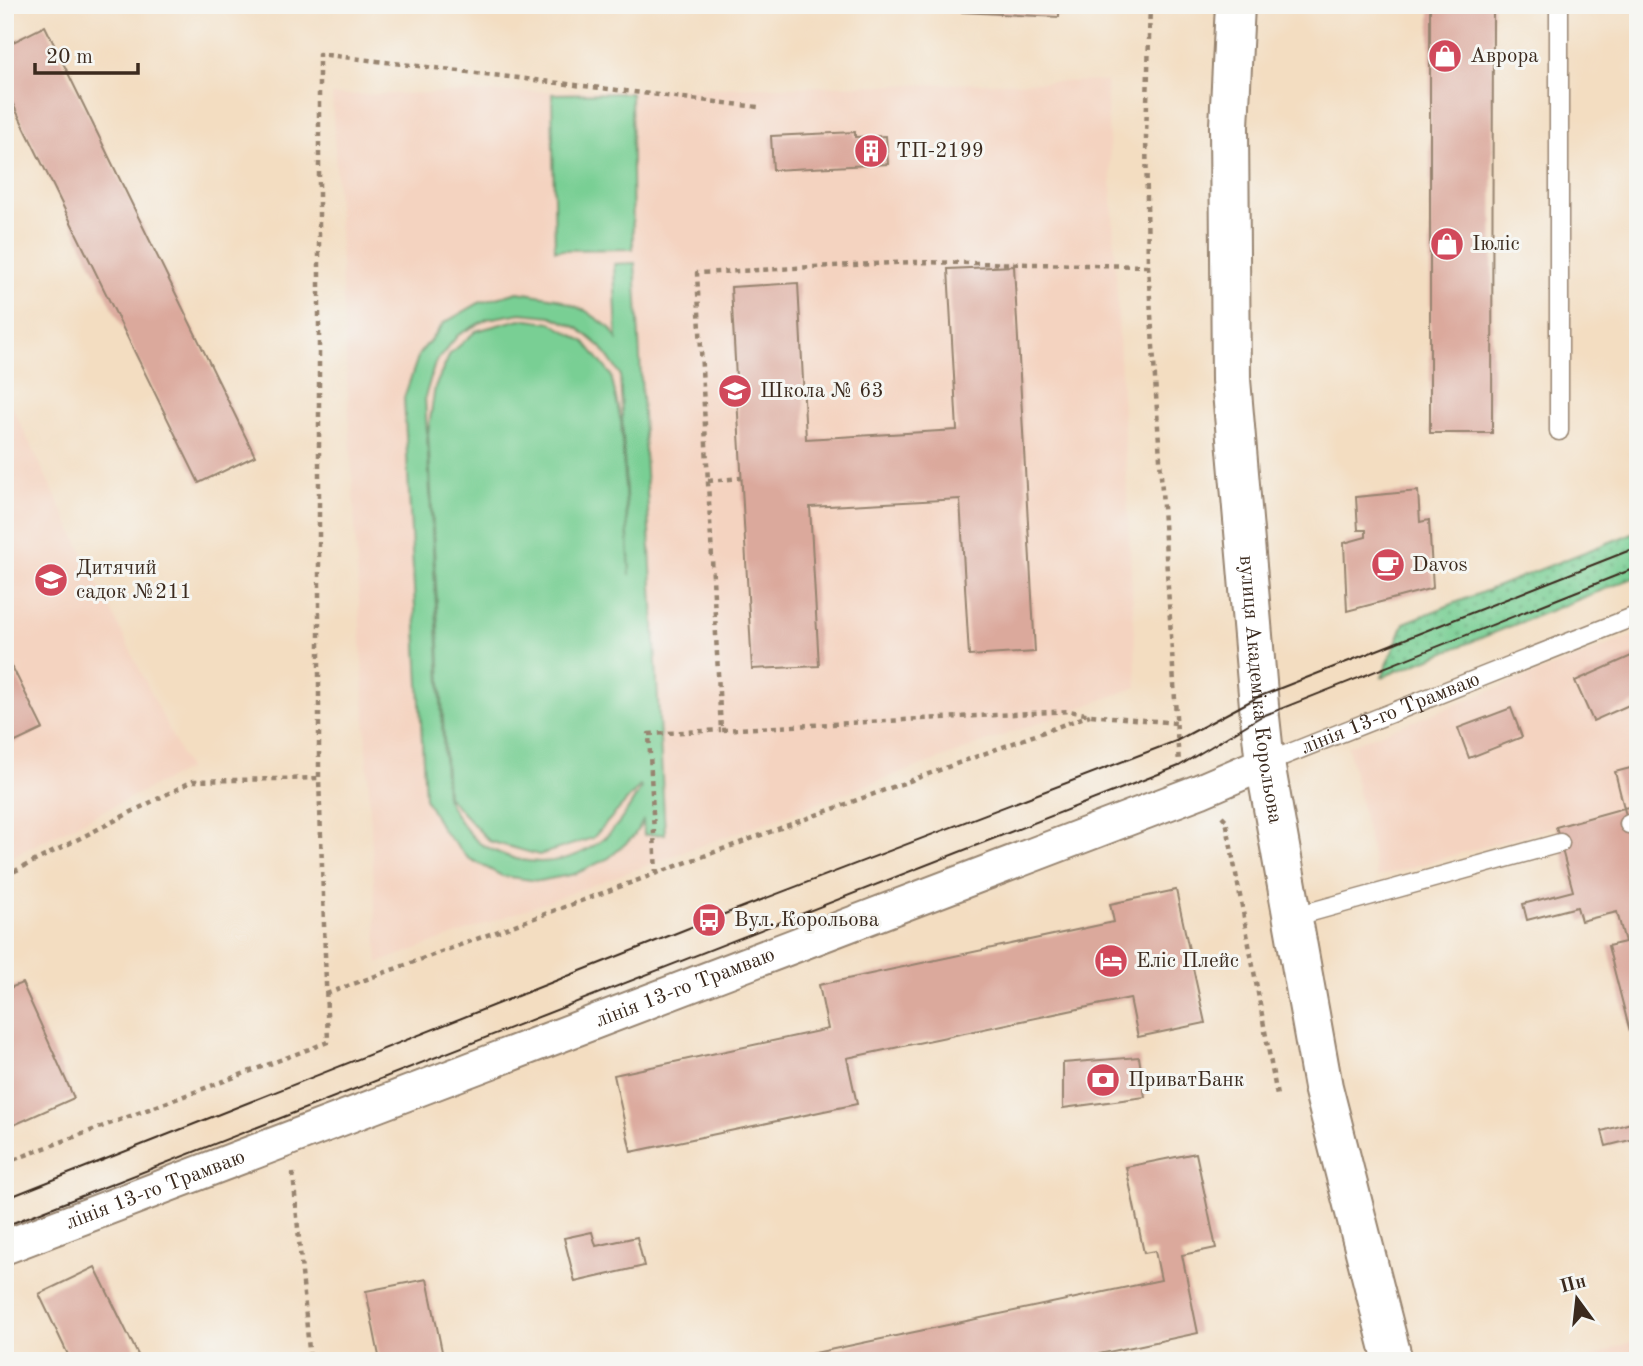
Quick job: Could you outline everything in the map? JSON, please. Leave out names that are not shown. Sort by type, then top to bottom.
[{"type":"main road","name":"вулиця Академіка Корольова","points":[[1236,5],[1229,126],[1231,380],[1265,762],[1323,1087],[1394,1361]]},
{"type":"street","name":"лінія 13-го Трамваю","points":[[5,1247],[1174,801],[1265,762]]},
{"type":"lane","points":[[1559,5],[1559,431]]},
{"type":"lane","name":"лінія 13-го Трамваю","points":[[1265,762],[1638,615]]},
{"type":"lane","points":[[1293,917],[1560,843]]},
{"type":"path","points":[[656,874],[649,734],[1069,712],[1176,723],[1148,266],[1146,136],[1150,5]]},
{"type":"path","points":[[5,1163],[328,1042],[319,778],[319,54],[758,107]]},
{"type":"path","points":[[721,730],[697,273],[914,262],[1148,266]]},
{"type":"path","points":[[708,481],[742,478]]},
{"type":"path","points":[[326,994],[1091,715]]},
{"type":"path","points":[[5,876],[193,781],[319,778]]},
{"type":"path","points":[[1226,820],[1277,1096]]},
{"type":"path","points":[[290,1138],[310,1361]]},
{"type":"shaded area","name":"Школа № 63","points":[[1106,81],[1137,687],[378,963],[332,95]]},
{"type":"shaded area","name":"Дитячий садок №211","points":[[5,392],[188,769],[5,860]]},
{"type":"shaded area","points":[[1638,634],[1638,803],[1377,877],[1348,746]]},
{"type":"shaded area","points":[[1638,1339],[1638,1361],[1582,1361]]},
{"type":"green space","points":[[631,93],[633,249],[555,250],[552,94]]},
{"type":"green space","points":[[635,263],[665,834],[644,835],[643,821],[633,837],[609,858],[575,874],[539,881],[502,876],[468,858],[443,831],[425,798],[404,398],[419,354],[444,323],[479,303],[518,292],[556,298],[586,311],[610,328],[617,339],[614,264]],"holes":[[[521,313],[551,316],[578,328],[601,347],[620,374],[630,575],[621,422],[611,375],[585,342],[551,323],[520,319],[476,331],[450,354],[435,387],[428,433],[447,796],[489,841],[539,855],[593,838],[640,786],[641,788],[617,825],[598,843],[585,851],[559,860],[532,862],[504,855],[480,844],[463,826],[446,797],[425,397],[435,363],[458,335],[487,319]]]},
{"type":"green space","points":[[1638,531],[1638,576],[1382,677],[1404,623]]},
{"type":"building","points":[[1059,5],[1059,17],[860,7]]},
{"type":"building","points":[[1430,5],[1493,5],[1492,433],[1430,433]]},
{"type":"building","points":[[45,26],[255,456],[199,483],[5,88],[5,46]]},
{"type":"building","points":[[855,132],[855,137],[886,136],[888,164],[773,170],[771,136]]},
{"type":"building","points":[[1014,266],[1035,652],[969,656],[960,499],[810,507],[819,666],[752,669],[731,287],[798,283],[806,439],[957,430],[948,269]]},
{"type":"building","name":"Davos","points":[[1418,491],[1420,522],[1429,520],[1433,588],[1347,611],[1344,543],[1366,537],[1366,530],[1358,530],[1356,497]]},
{"type":"building","points":[[5,652],[43,729],[5,747]]},
{"type":"building","points":[[1638,653],[1638,701],[1593,721],[1575,681]]},
{"type":"building","points":[[1511,708],[1522,737],[1469,758],[1458,728]]},
{"type":"building","points":[[1638,766],[1638,805],[1624,808],[1615,772]]},
{"type":"building","points":[[1624,808],[1638,858],[1637,1059],[1608,946],[1625,942],[1617,912],[1581,921],[1577,907],[1527,920],[1523,904],[1573,891],[1556,827]]},
{"type":"building","points":[[1176,890],[1205,1023],[1138,1037],[1130,998],[847,1058],[857,1104],[631,1152],[614,1075],[828,1029],[819,985],[1114,922],[1110,904]]},
{"type":"building","points":[[22,983],[74,1098],[5,1129],[5,990]]},
{"type":"building","name":"ПриватБанк","points":[[1139,1057],[1145,1097],[1063,1108],[1063,1063]]},
{"type":"building","points":[[1638,1121],[1638,1138],[1606,1146],[1602,1131]]},
{"type":"building","points":[[1196,1153],[1216,1248],[1182,1255],[1198,1333],[1066,1361],[777,1361],[1161,1280],[1155,1251],[1144,1253],[1126,1167]]},
{"type":"building","points":[[592,1232],[596,1246],[637,1237],[644,1266],[575,1282],[564,1238]]},
{"type":"building","points":[[95,1267],[141,1361],[71,1361],[39,1294]]},
{"type":"building","points":[[427,1279],[444,1361],[380,1361],[366,1291]]},
{"type":"tram line","points":[[5,1199],[709,920],[1176,741],[1258,697],[1638,547]]},
{"type":"tram line","points":[[5,1226],[1179,766],[1260,717],[1638,567]]},
{"type":"place","name":"Аврора","points":[[1445,56]]},
{"type":"place","name":"ТП-2199","points":[[871,151]]},
{"type":"place","name":"Іюліс","points":[[1447,244]]},
{"type":"place","name":"Школа № 63","points":[[735,391]]},
{"type":"place","name":"Davos","points":[[1388,565]]},
{"type":"place","name":"Дитячий садок №211","points":[[51,580]]},
{"type":"place","name":"Вул. Корольова","points":[[709,920]]},
{"type":"place","name":"Еліс Плейс","points":[[1111,961]]},
{"type":"place","name":"ПриватБанк","points":[[1103,1080]]}]
